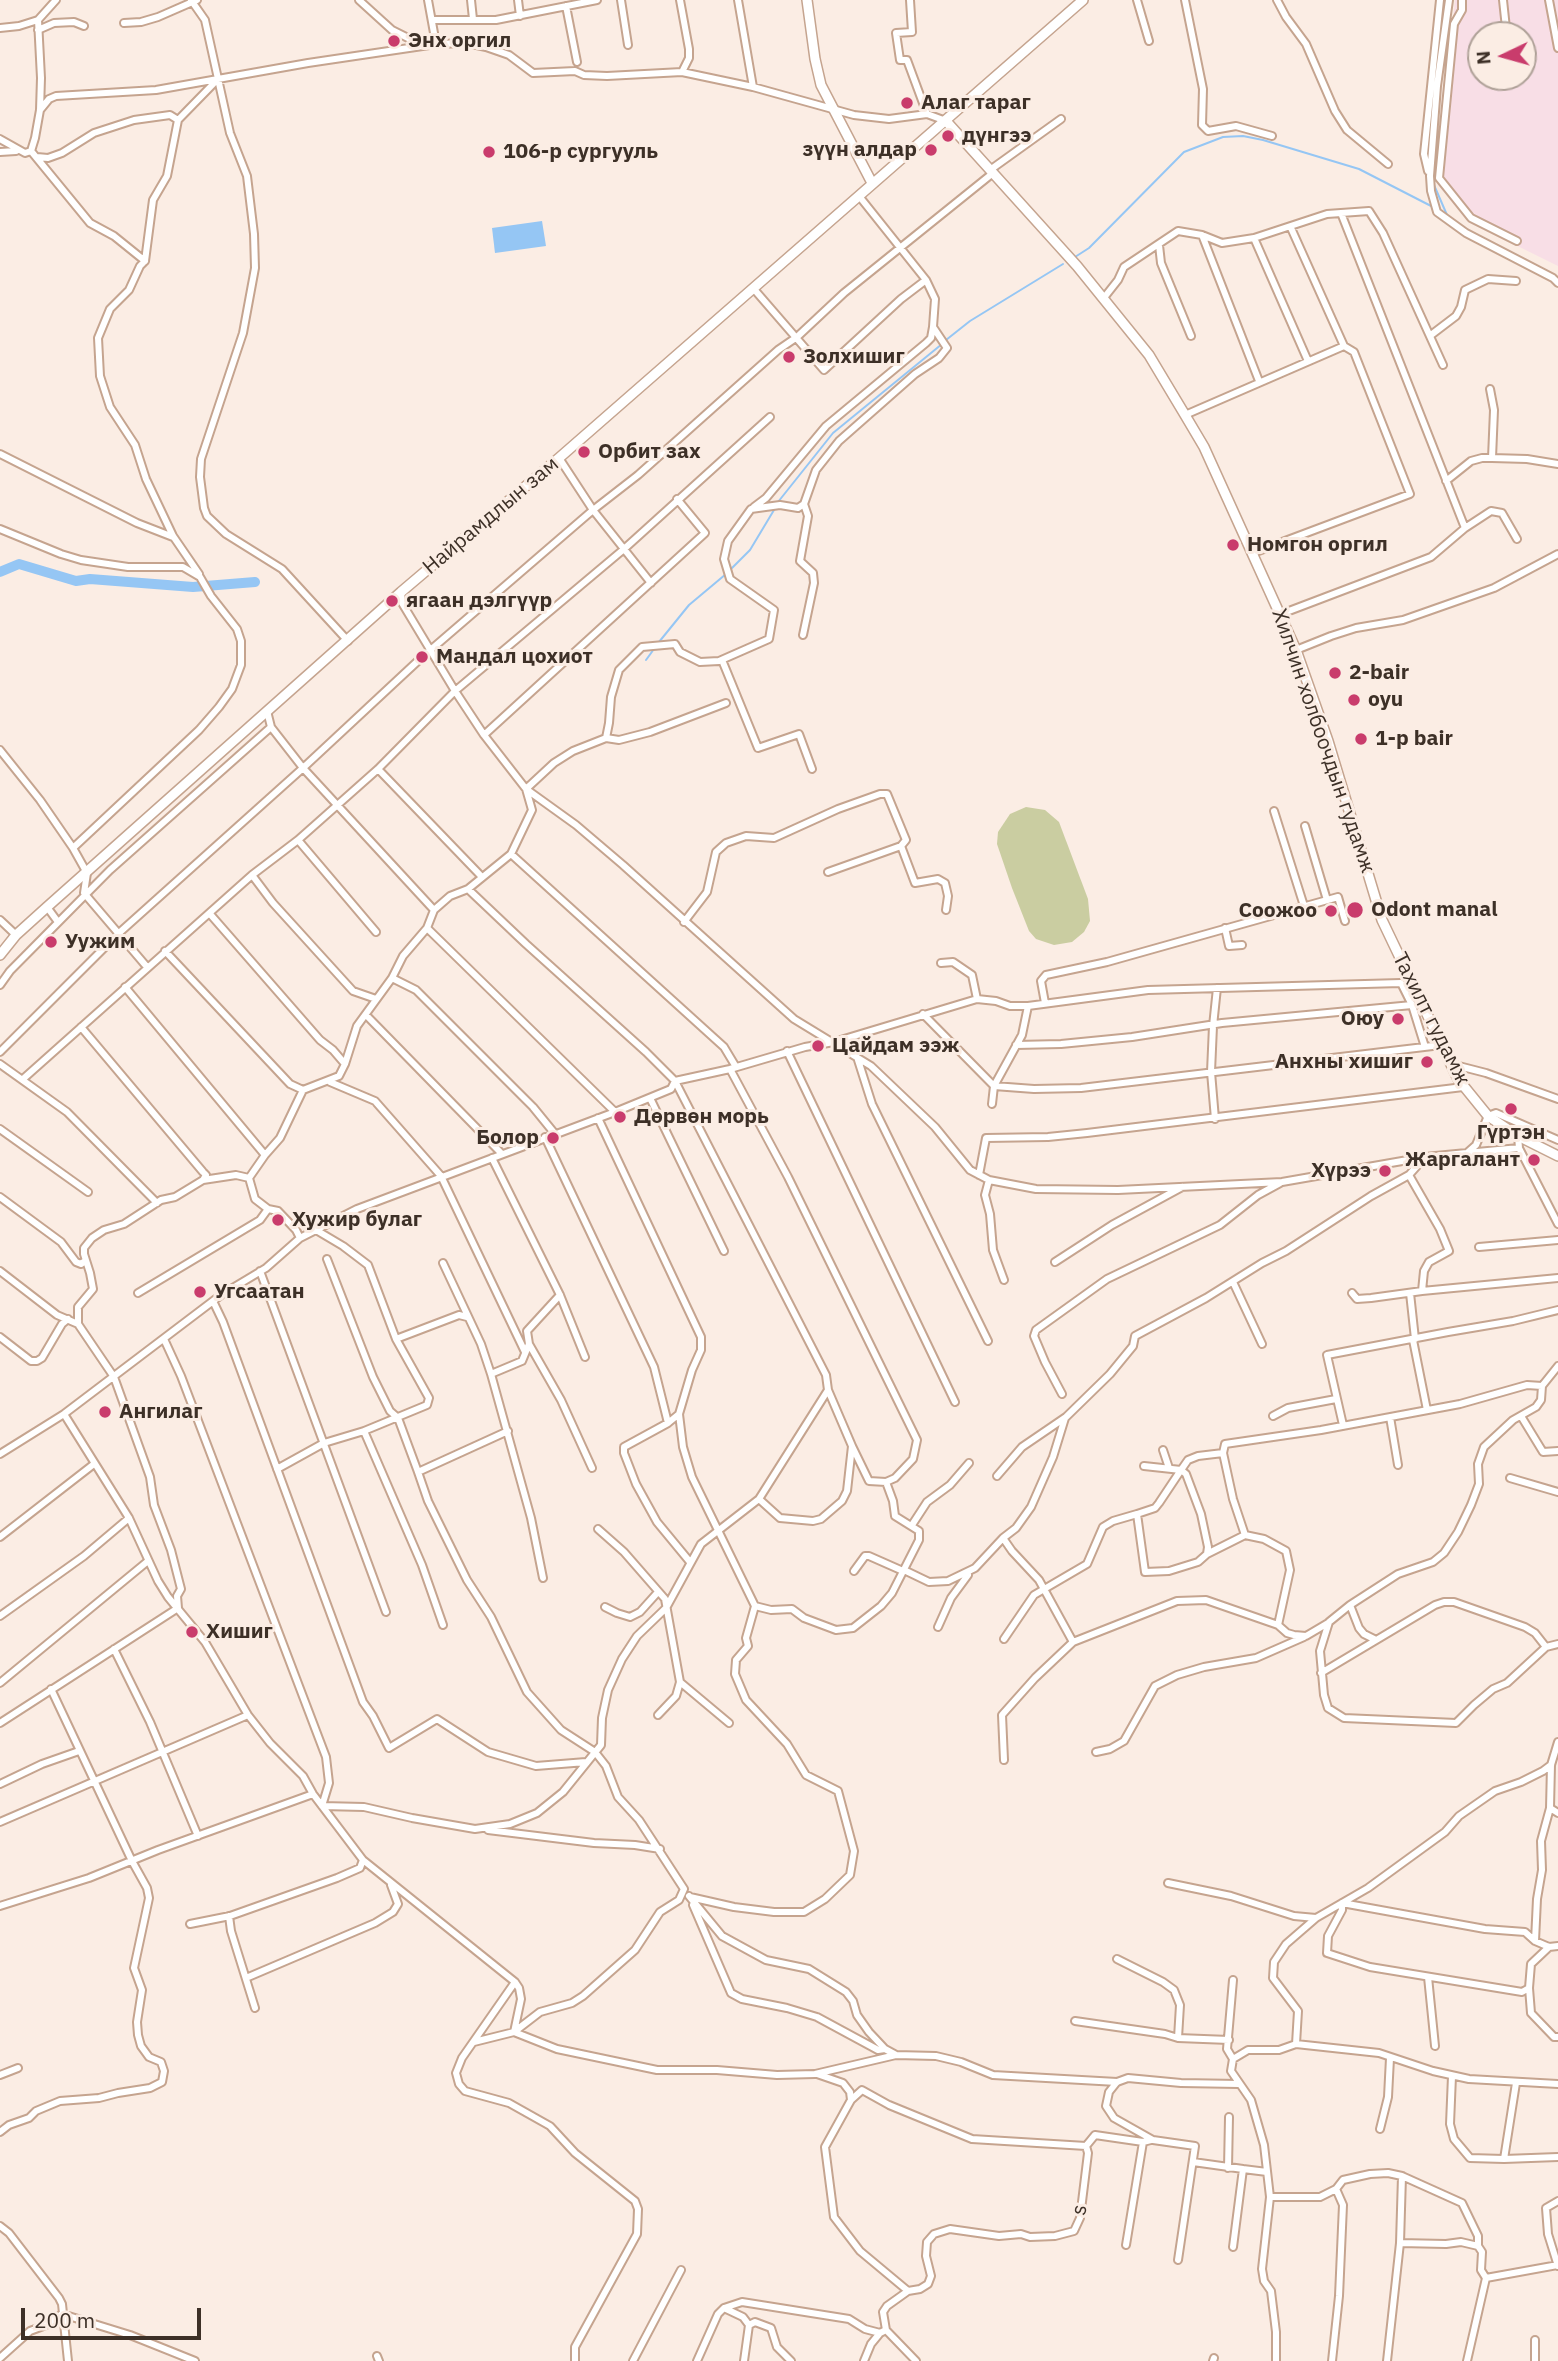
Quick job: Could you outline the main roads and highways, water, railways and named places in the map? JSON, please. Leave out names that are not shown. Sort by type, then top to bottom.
[{"type":"main road","points":[[807,0],[821,85],[872,183]]},
{"type":"main road","name":"Найрамдлын зам","points":[[0,955],[16,935],[401,592],[559,458],[1083,0]]},
{"type":"main road","name":"Хилчин холбоочдын гудамж","points":[[946,121],[1149,355],[1204,447],[1296,650],[1328,741],[1382,920]]},
{"type":"main road","name":"Тахилт гудамж","points":[[1382,920],[1463,1087],[1488,1116],[1518,1136],[1558,1156]]},
{"type":"water","points":[[542,221],[546,246],[495,253],[492,228]]},
{"type":"waterway","points":[[1075,257],[1089,248],[1184,152],[1223,137],[1243,136],[1263,140],[1359,169],[1433,207]]},
{"type":"waterway","points":[[1434,185],[1447,215]]},
{"type":"waterway","points":[[946,340],[970,321],[1063,264]]},
{"type":"waterway","points":[[778,502],[833,433],[942,344]]},
{"type":"waterway","points":[[730,570],[750,550],[774,510]]},
{"type":"waterway","points":[[0,572],[19,564],[76,581],[90,579],[193,587],[255,582]]},
{"type":"waterway","points":[[659,642],[689,605],[726,574]]},
{"type":"waterway","points":[[646,660],[654,649]]},
{"type":"place","name":"Энх оргил","points":[[394,41]]},
{"type":"place","name":"Алаг тараг","points":[[907,103]]},
{"type":"place","name":"дүнгээ","points":[[948,136]]},
{"type":"place","name":"зүүн алдар","points":[[931,150]]},
{"type":"place","name":"106-р сургууль","points":[[489,152]]},
{"type":"place","name":"Золхишиг","points":[[789,357]]},
{"type":"place","name":"Орбит зах","points":[[584,452]]},
{"type":"place","name":"Номгон оргил","points":[[1233,545]]},
{"type":"place","name":"ягаан дэлгүүр","points":[[392,601]]},
{"type":"place","name":"Мандал цохиот","points":[[422,657]]},
{"type":"place","name":"2-bair","points":[[1335,673]]},
{"type":"place","name":"oyu","points":[[1354,700]]},
{"type":"place","name":"1-p bair","points":[[1361,739]]},
{"type":"place","name":"Odont manal","points":[[1355,910]]},
{"type":"place","name":"Соожоо","points":[[1331,911]]},
{"type":"place","name":"Уужим","points":[[51,942]]},
{"type":"place","name":"Оюу","points":[[1398,1019]]},
{"type":"place","name":"Цайдам ээж","points":[[818,1046]]},
{"type":"place","name":"Анхны хишиг","points":[[1427,1062]]},
{"type":"place","name":"Гүртэн","points":[[1511,1109]]},
{"type":"place","name":"Дөрвөн морь","points":[[620,1117]]},
{"type":"place","name":"Болор","points":[[553,1138]]},
{"type":"place","name":"Жаргалант","points":[[1534,1160]]},
{"type":"place","name":"Хүрээ","points":[[1385,1171]]},
{"type":"place","name":"Хужир булаг","points":[[278,1220]]},
{"type":"place","name":"Угсаатан","points":[[200,1292]]},
{"type":"place","name":"Ангилаг","points":[[105,1412]]},
{"type":"place","name":"Хишиг","points":[[192,1632]]}]
